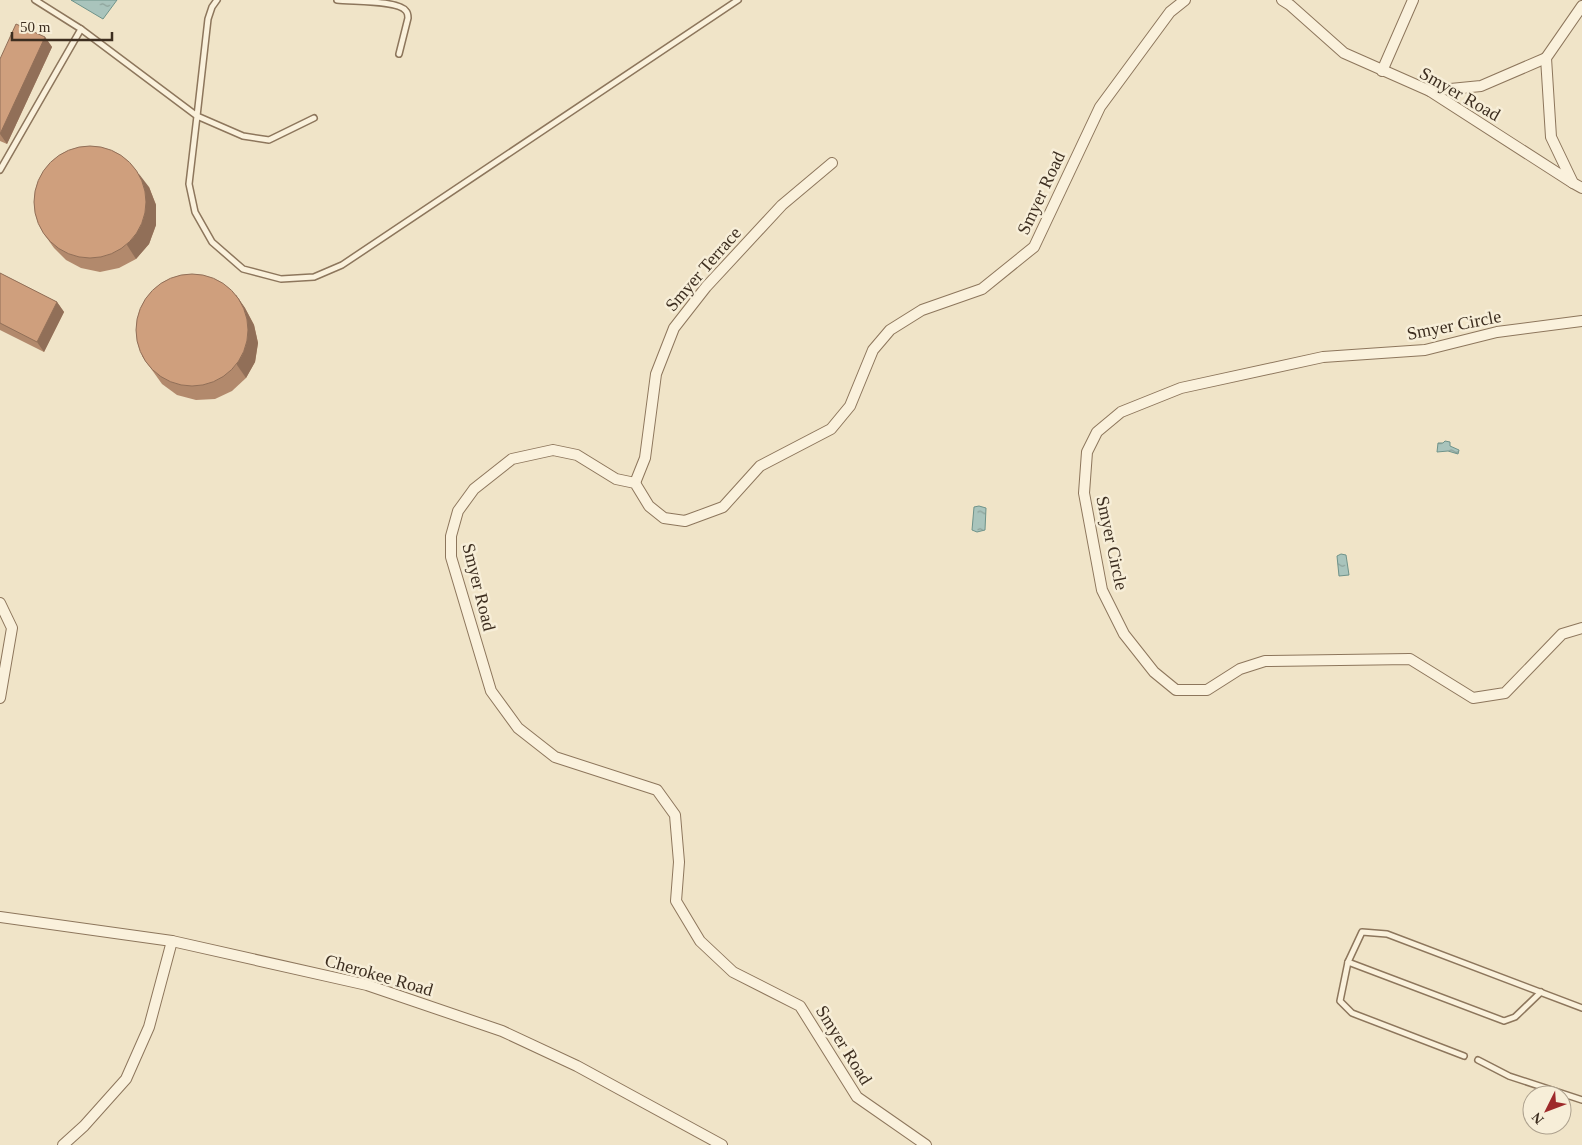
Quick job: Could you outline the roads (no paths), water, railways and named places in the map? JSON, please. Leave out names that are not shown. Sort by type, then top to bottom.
[{"type":"street","name":"Smyer Road","points":[[926,1145],[857,1097],[800,1006],[733,972],[700,941],[676,901],[679,862],[675,815],[657,790],[555,757],[518,728],[490,691],[451,557],[450,536],[458,511],[474,489],[512,459],[553,450],[577,454],[616,479],[634,483],[649,506],[664,518],[685,521],[723,507],[760,466],[831,429],[850,406],[873,350],[890,330],[922,310],[982,289],[1034,247],[1100,107],[1170,12],[1185,0]]},
{"type":"street","name":"Smyer Road","points":[[1282,0],[1344,53],[1430,91],[1578,186]]},
{"type":"street","points":[[1382,71],[1413,0]]},
{"type":"street","points":[[1430,91],[1481,86],[1546,58],[1582,6]]},
{"type":"street","points":[[1546,58],[1551,137],[1578,186]]},
{"type":"street","name":"Smyer Terrace","points":[[634,483],[646,458],[656,374],[674,328],[706,287],[782,205],[832,163]]},
{"type":"street","name":"Smyer Circle","points":[[1582,321],[1497,332],[1425,350],[1323,357],[1181,388],[1121,412],[1097,432],[1087,452],[1084,493],[1102,590],[1124,634],[1154,672],[1176,690],[1206,690],[1240,669],[1265,661],[1410,659],[1473,698],[1505,693],[1562,634],[1582,628]]},
{"type":"street","points":[[0,603],[12,628],[4,648],[0,694]]},
{"type":"street","name":"Cherokee Road","points":[[0,917],[172,941],[367,985],[502,1031],[577,1066],[722,1145]]},
{"type":"street","points":[[63,1145],[84,1126],[126,1079],[149,1027],[172,941]]},
{"type":"lane","points":[[35,0],[81,29],[197,116],[243,136],[269,140],[314,118]]},
{"type":"lane","points":[[217,0],[212,7],[208,19],[197,116],[190,184],[195,212],[212,242],[243,268],[281,279],[314,278],[342,265],[738,0]]},
{"type":"lane","points":[[337,0],[386,4],[405,9],[408,12],[408,18],[399,54]]},
{"type":"lane","points":[[0,170],[81,29]]},
{"type":"lane","points":[[1464,1056],[1352,1013],[1340,1001],[1348,962],[1362,932],[1387,934],[1582,1008]]},
{"type":"lane","points":[[1348,962],[1504,1021],[1515,1017],[1541,992]]},
{"type":"lane","points":[[1478,1060],[1510,1076],[1582,1100]]},
{"type":"water","points":[[71,0],[117,0],[103,19]]},
{"type":"water","points":[[1450,442],[1450,446],[1459,450],[1458,454],[1448,451],[1437,452],[1438,443]]},
{"type":"water","points":[[974,507],[986,508],[985,530],[977,532],[972,530]]},
{"type":"water","points":[[1341,554],[1346,555],[1349,575],[1339,576],[1337,556]]}]
